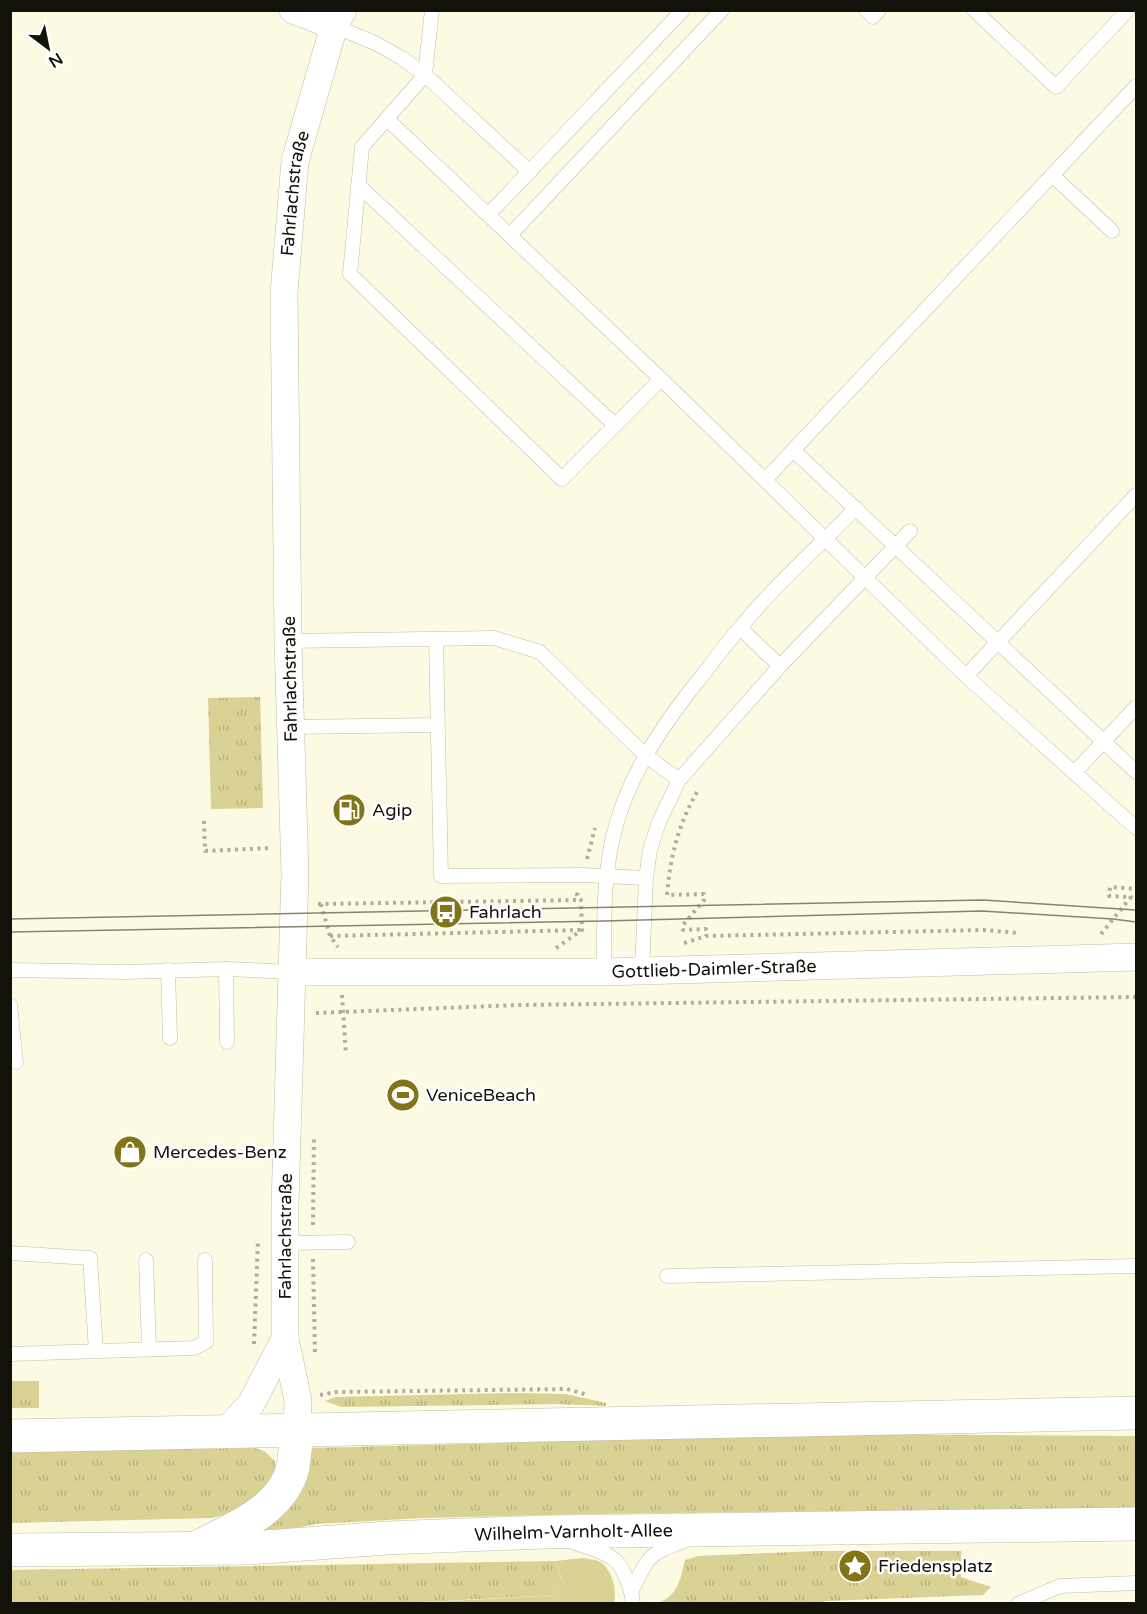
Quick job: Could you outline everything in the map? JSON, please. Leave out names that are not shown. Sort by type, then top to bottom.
[{"type":"main road","points":[[10,1436],[1137,1413]]},
{"type":"main road","points":[[195,1548],[255,1517],[276,1497],[286,1484],[292,1468],[297,1429]]},
{"type":"main road","name":"Wilhelm-Varnholt-Allee","points":[[10,1550],[250,1548],[399,1537],[545,1532],[1137,1524]]},
{"type":"street","points":[[293,10],[339,18]]},
{"type":"street","name":"Fahrlachstraße","points":[[297,1429],[298,1400],[285,1339],[285,1243],[295,848],[288,641],[284,293],[295,161],[339,18]]},
{"type":"street","name":"Gottlieb-Daimler-Straße","points":[[292,972],[643,959],[1137,957]]},
{"type":"street","name":"Fahrlachstraße","points":[[226,1431],[251,1404],[285,1339]]},
{"type":"lane","points":[[432,10],[424,75],[362,147],[350,274],[562,480],[662,379]]},
{"type":"lane","points":[[489,214],[683,10]]},
{"type":"lane","points":[[511,234],[722,10]]},
{"type":"lane","points":[[866,10],[873,17],[879,10]]},
{"type":"lane","points":[[975,10],[1056,87],[1128,10]]},
{"type":"lane","points":[[339,18],[375,43],[402,58],[424,75],[530,172]]},
{"type":"lane","points":[[765,480],[1137,86]]},
{"type":"lane","points":[[387,119],[662,379],[966,676],[1137,828]]},
{"type":"lane","points":[[1052,175],[1112,231]]},
{"type":"lane","points":[[358,184],[615,425]]},
{"type":"lane","points":[[793,450],[1137,772]]},
{"type":"lane","points":[[966,676],[1137,495]]},
{"type":"lane","points":[[604,960],[603,909],[612,839],[624,802],[645,755],[668,719],[740,628],[856,508]]},
{"type":"lane","points":[[643,959],[646,878],[650,850],[659,822],[679,780],[780,666],[910,531]]},
{"type":"lane","points":[[740,628],[780,666]]},
{"type":"lane","points":[[288,641],[494,638],[540,652],[645,755],[679,780]]},
{"type":"lane","points":[[436,640],[441,876],[606,875],[646,878]]},
{"type":"lane","points":[[1074,773],[1137,707]]},
{"type":"lane","points":[[291,727],[437,725]]},
{"type":"lane","points":[[10,970],[126,972],[226,969],[292,972]]},
{"type":"lane","points":[[226,969],[227,1042]]},
{"type":"lane","points":[[168,970],[170,1038]]},
{"type":"lane","points":[[10,1005],[16,1062]]},
{"type":"lane","points":[[285,1243],[348,1242]]},
{"type":"lane","points":[[10,1254],[90,1258],[96,1351]]},
{"type":"lane","points":[[146,1260],[149,1349]]},
{"type":"lane","points":[[10,1354],[194,1348],[206,1342],[205,1260]]},
{"type":"lane","points":[[667,1276],[1137,1266]]},
{"type":"lane","points":[[633,1597],[651,1555],[715,1530]]},
{"type":"lane","points":[[545,1532],[592,1549],[616,1561],[633,1597]]},
{"type":"lane","points":[[1018,1604],[1060,1586],[1137,1583]]},
{"type":"path","points":[[697,792],[687,809],[675,842],[669,868],[667,895],[705,894],[704,900],[683,926],[683,930],[706,929],[706,936]]},
{"type":"path","points":[[204,821],[205,851],[295,848]]},
{"type":"path","points":[[1097,940],[1131,897],[1110,896],[1110,886],[1137,889]]},
{"type":"path","points":[[342,952],[330,936],[322,905],[581,900]]},
{"type":"path","points":[[330,936],[582,930]]},
{"type":"path","points":[[643,959],[706,936],[983,930],[1029,934]]},
{"type":"path","points":[[555,948],[604,960]]},
{"type":"path","points":[[316,1013],[519,1005],[1137,997]]},
{"type":"path","points":[[314,1006],[316,1024]]},
{"type":"path","points":[[342,1012],[346,1055]]},
{"type":"path","points":[[314,1128],[315,1358]]},
{"type":"path","points":[[320,1386],[322,1395]]},
{"type":"green space","points":[[260,697],[263,808],[211,809],[208,698]]},
{"type":"green space","points":[[11,1381],[39,1381],[39,1408],[11,1408]]},
{"type":"green space","points":[[566,1394],[606,1403],[606,1406],[556,1404],[341,1407],[325,1401],[336,1397]]},
{"type":"green space","points":[[842,1434],[1136,1436],[1136,1508],[423,1518],[316,1524],[269,1533],[262,1531],[310,1448]]},
{"type":"green space","points":[[255,1448],[264,1451],[275,1461],[276,1473],[257,1499],[229,1514],[211,1518],[11,1523],[10,1451]]},
{"type":"green space","points":[[816,1551],[961,1551],[961,1577],[991,1587],[983,1595],[826,1601],[817,1604],[658,1603],[674,1591],[680,1580],[685,1560],[698,1556]]},
{"type":"green space","points":[[583,1558],[598,1561],[606,1567],[613,1582],[614,1603],[414,1603],[557,1595],[562,1579],[555,1561]]},
{"type":"green space","points":[[555,1561],[562,1580],[557,1595],[404,1603],[11,1604],[10,1570]]},
{"type":"tram line","points":[[10,919],[983,900],[1136,910]]},
{"type":"tram line","points":[[10,932],[604,921],[982,911],[1136,922]]},
{"type":"place","name":"Agip","points":[[349,810]]},
{"type":"place","name":"Fahrlach","points":[[446,912]]},
{"type":"place","name":"VeniceBeach","points":[[403,1095]]},
{"type":"place","name":"Mercedes-Benz","points":[[130,1152]]},
{"type":"place","name":"Friedensplatz","points":[[855,1566]]}]
